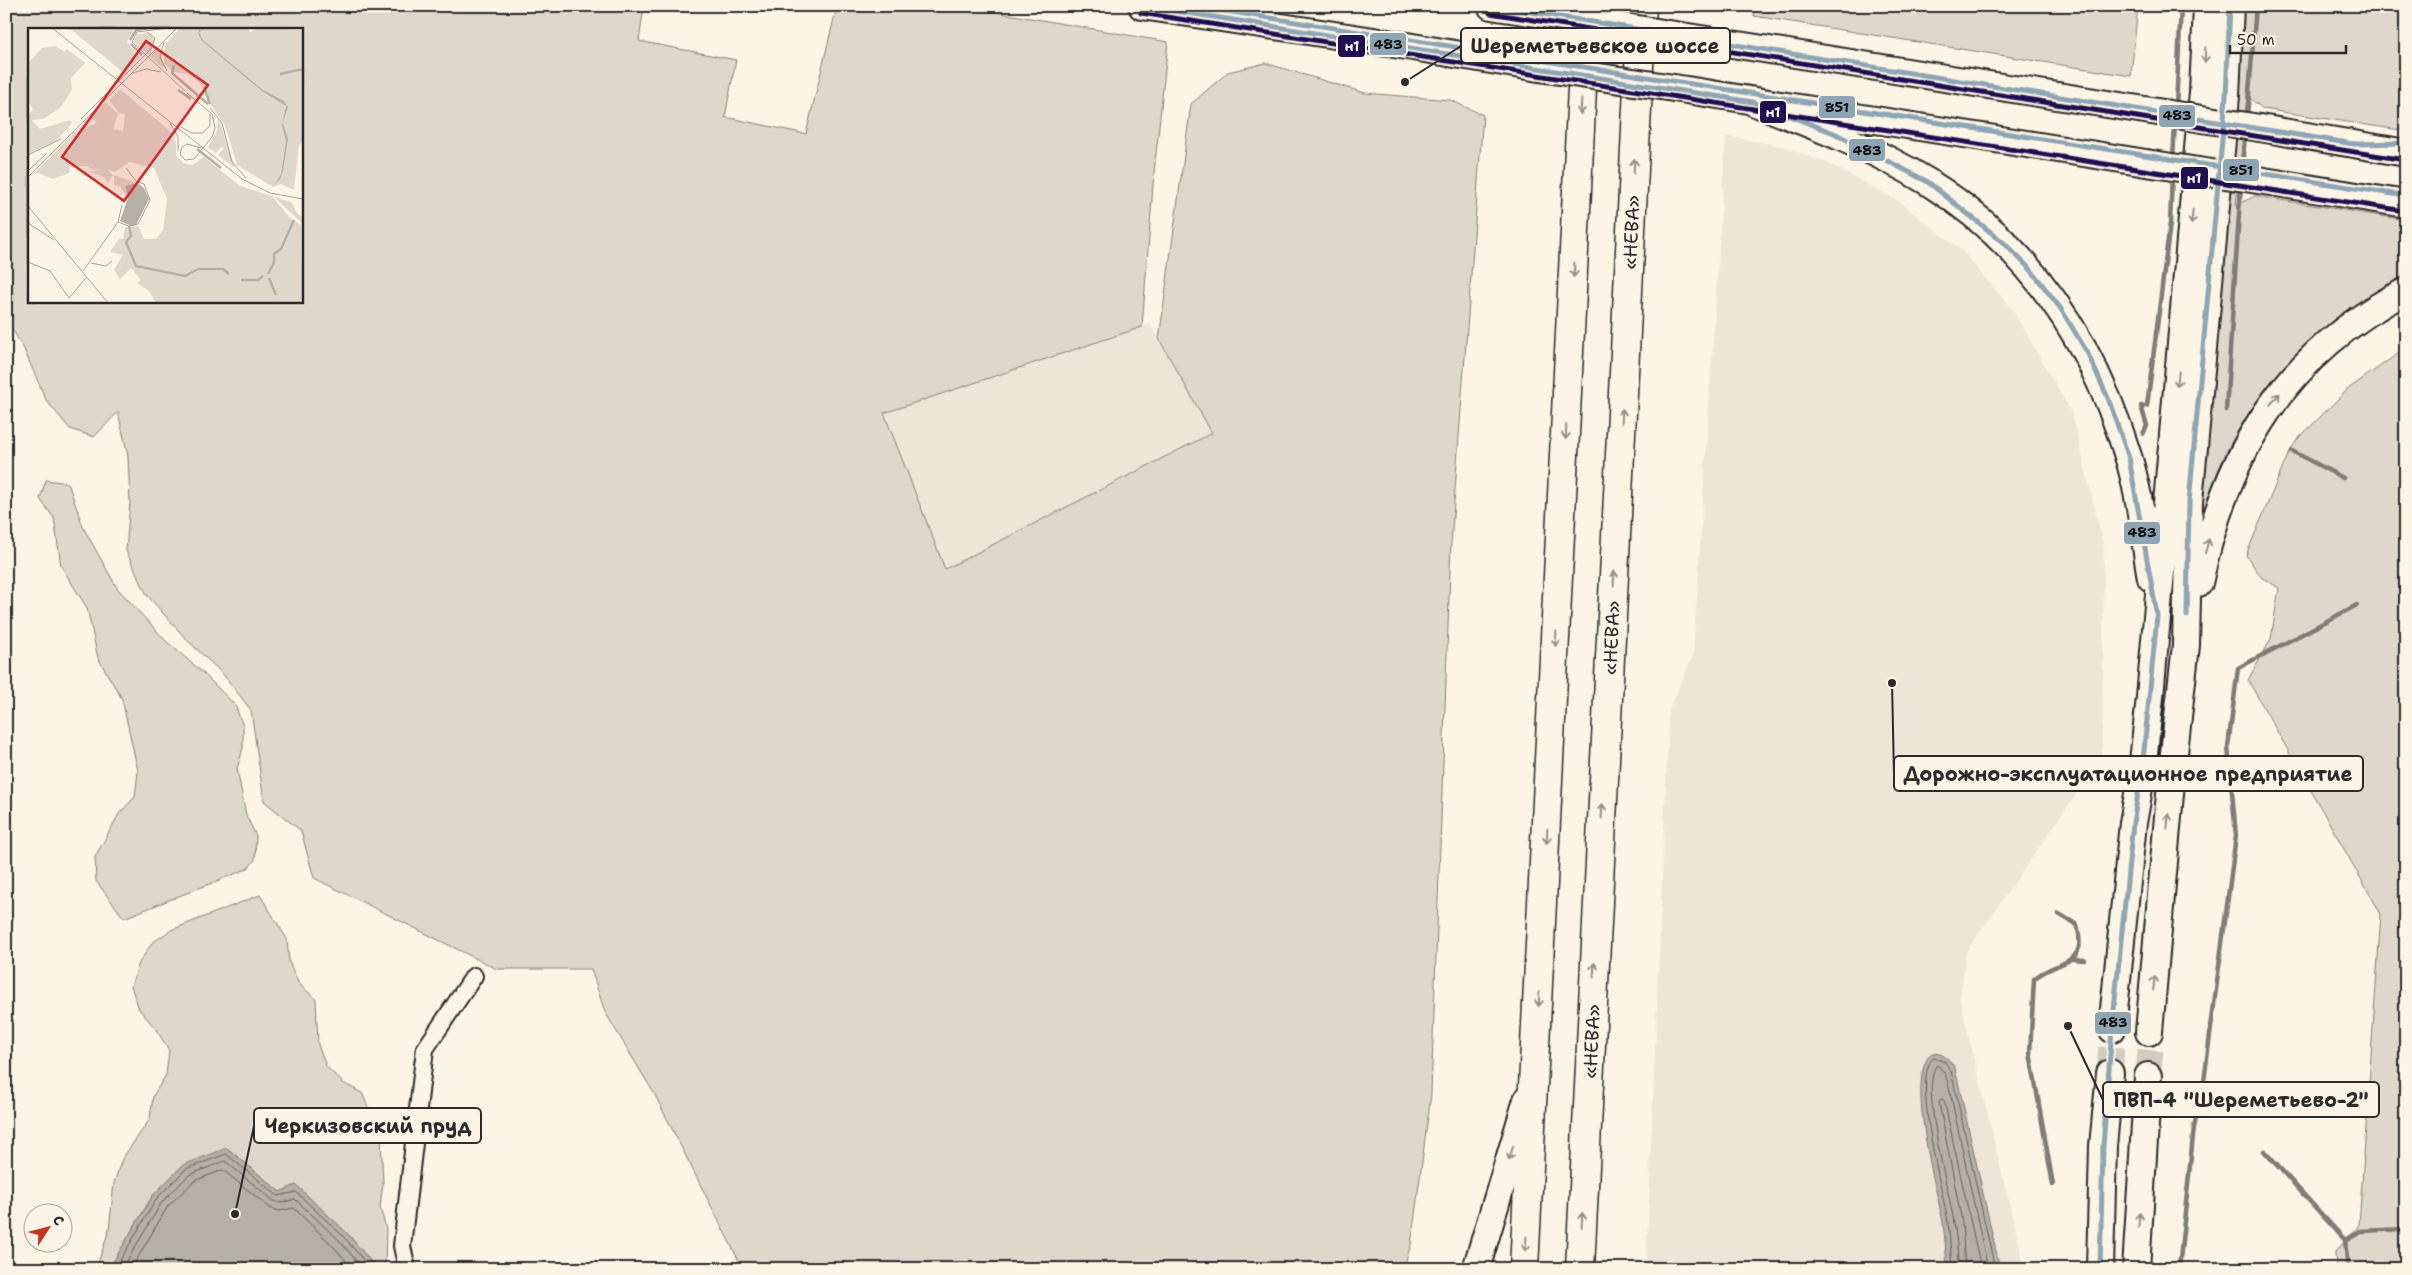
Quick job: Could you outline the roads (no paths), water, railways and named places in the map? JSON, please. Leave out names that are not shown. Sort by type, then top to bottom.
[{"type":"highway","points":[[1524,1269],[1536,1073],[1586,6]]},
{"type":"highway","name":"«НЕВА»","points":[[1580,1269],[1642,6]]},
{"type":"main road","points":[[1142,6],[2406,204]]},
{"type":"main road","points":[[1491,6],[2260,128],[2406,153]]},
{"type":"main road","points":[[2112,1029],[2133,823],[2142,771],[2150,697],[2203,92],[2207,6]]},
{"type":"main road","points":[[2186,645],[2188,502],[2226,96],[2230,6]]},
{"type":"main road","points":[[1753,102],[1834,133],[1928,182],[2003,242],[2030,270],[2061,309],[2087,352],[2108,398],[2129,458],[2157,616]]},
{"type":"main road","points":[[2354,144],[2406,144]]},
{"type":"main road","points":[[2149,1032],[2172,771],[2186,645],[2207,545],[2229,483],[2244,448],[2264,412],[2322,347],[2362,316],[2406,291]]},
{"type":"main road","points":[[1476,1269],[1536,1073]]},
{"type":"main road","points":[[2100,1269],[2103,1146],[2110,1073]]},
{"type":"main road","points":[[2136,1269],[2148,1076]]},
{"type":"street","points":[[407,1269],[402,1246],[425,1049],[474,976]]},
{"type":"water","points":[[1932,1053],[1946,1057],[1955,1068],[2000,1269],[1947,1269],[1943,1223],[1925,1134],[1922,1108],[1921,1084],[1924,1066]]},
{"type":"water","points":[[227,1148],[280,1192],[296,1185],[348,1234],[377,1269],[109,1269],[153,1195],[183,1165]]},
{"type":"waterway","points":[[2176,107],[2181,6]]},
{"type":"waterway","points":[[2247,117],[2256,6]]},
{"type":"waterway","points":[[2173,160],[2175,122]]},
{"type":"waterway","points":[[2242,169],[2245,135]]},
{"type":"waterway","points":[[2143,434],[2147,426],[2141,406],[2147,406],[2170,223],[2172,175]]},
{"type":"waterway","points":[[2226,410],[2241,184]]},
{"type":"waterway","points":[[2292,451],[2343,478]]},
{"type":"waterway","points":[[2179,1269],[2194,1127],[2203,1089],[2236,836],[2228,747],[2238,668],[2357,605]]},
{"type":"waterway","points":[[2053,1185],[2030,1053],[2034,979],[2042,973],[2068,961],[2078,949],[2077,925],[2059,914]]},
{"type":"waterway","points":[[2073,959],[2084,960]]},
{"type":"waterway","points":[[2264,1151],[2345,1240],[2348,1269]]},
{"type":"waterway","points":[[2345,1240],[2360,1231],[2406,1229]]},
{"type":"tunnel","points":[[2110,1073],[2112,1029]]},
{"type":"tunnel","points":[[2148,1076],[2151,1046],[2149,1032]]},
{"type":"place","name":"Шереметьевское шоссе","points":[[1405,82]]},
{"type":"place","name":"Дорожно-эксплуатационное предприятие","points":[[1892,683]]},
{"type":"place","name":"ПВП-4 \"Шереметьево-2\"","points":[[2068,1026]]},
{"type":"place","name":"Черкизовский пруд","points":[[235,1214]]}]
